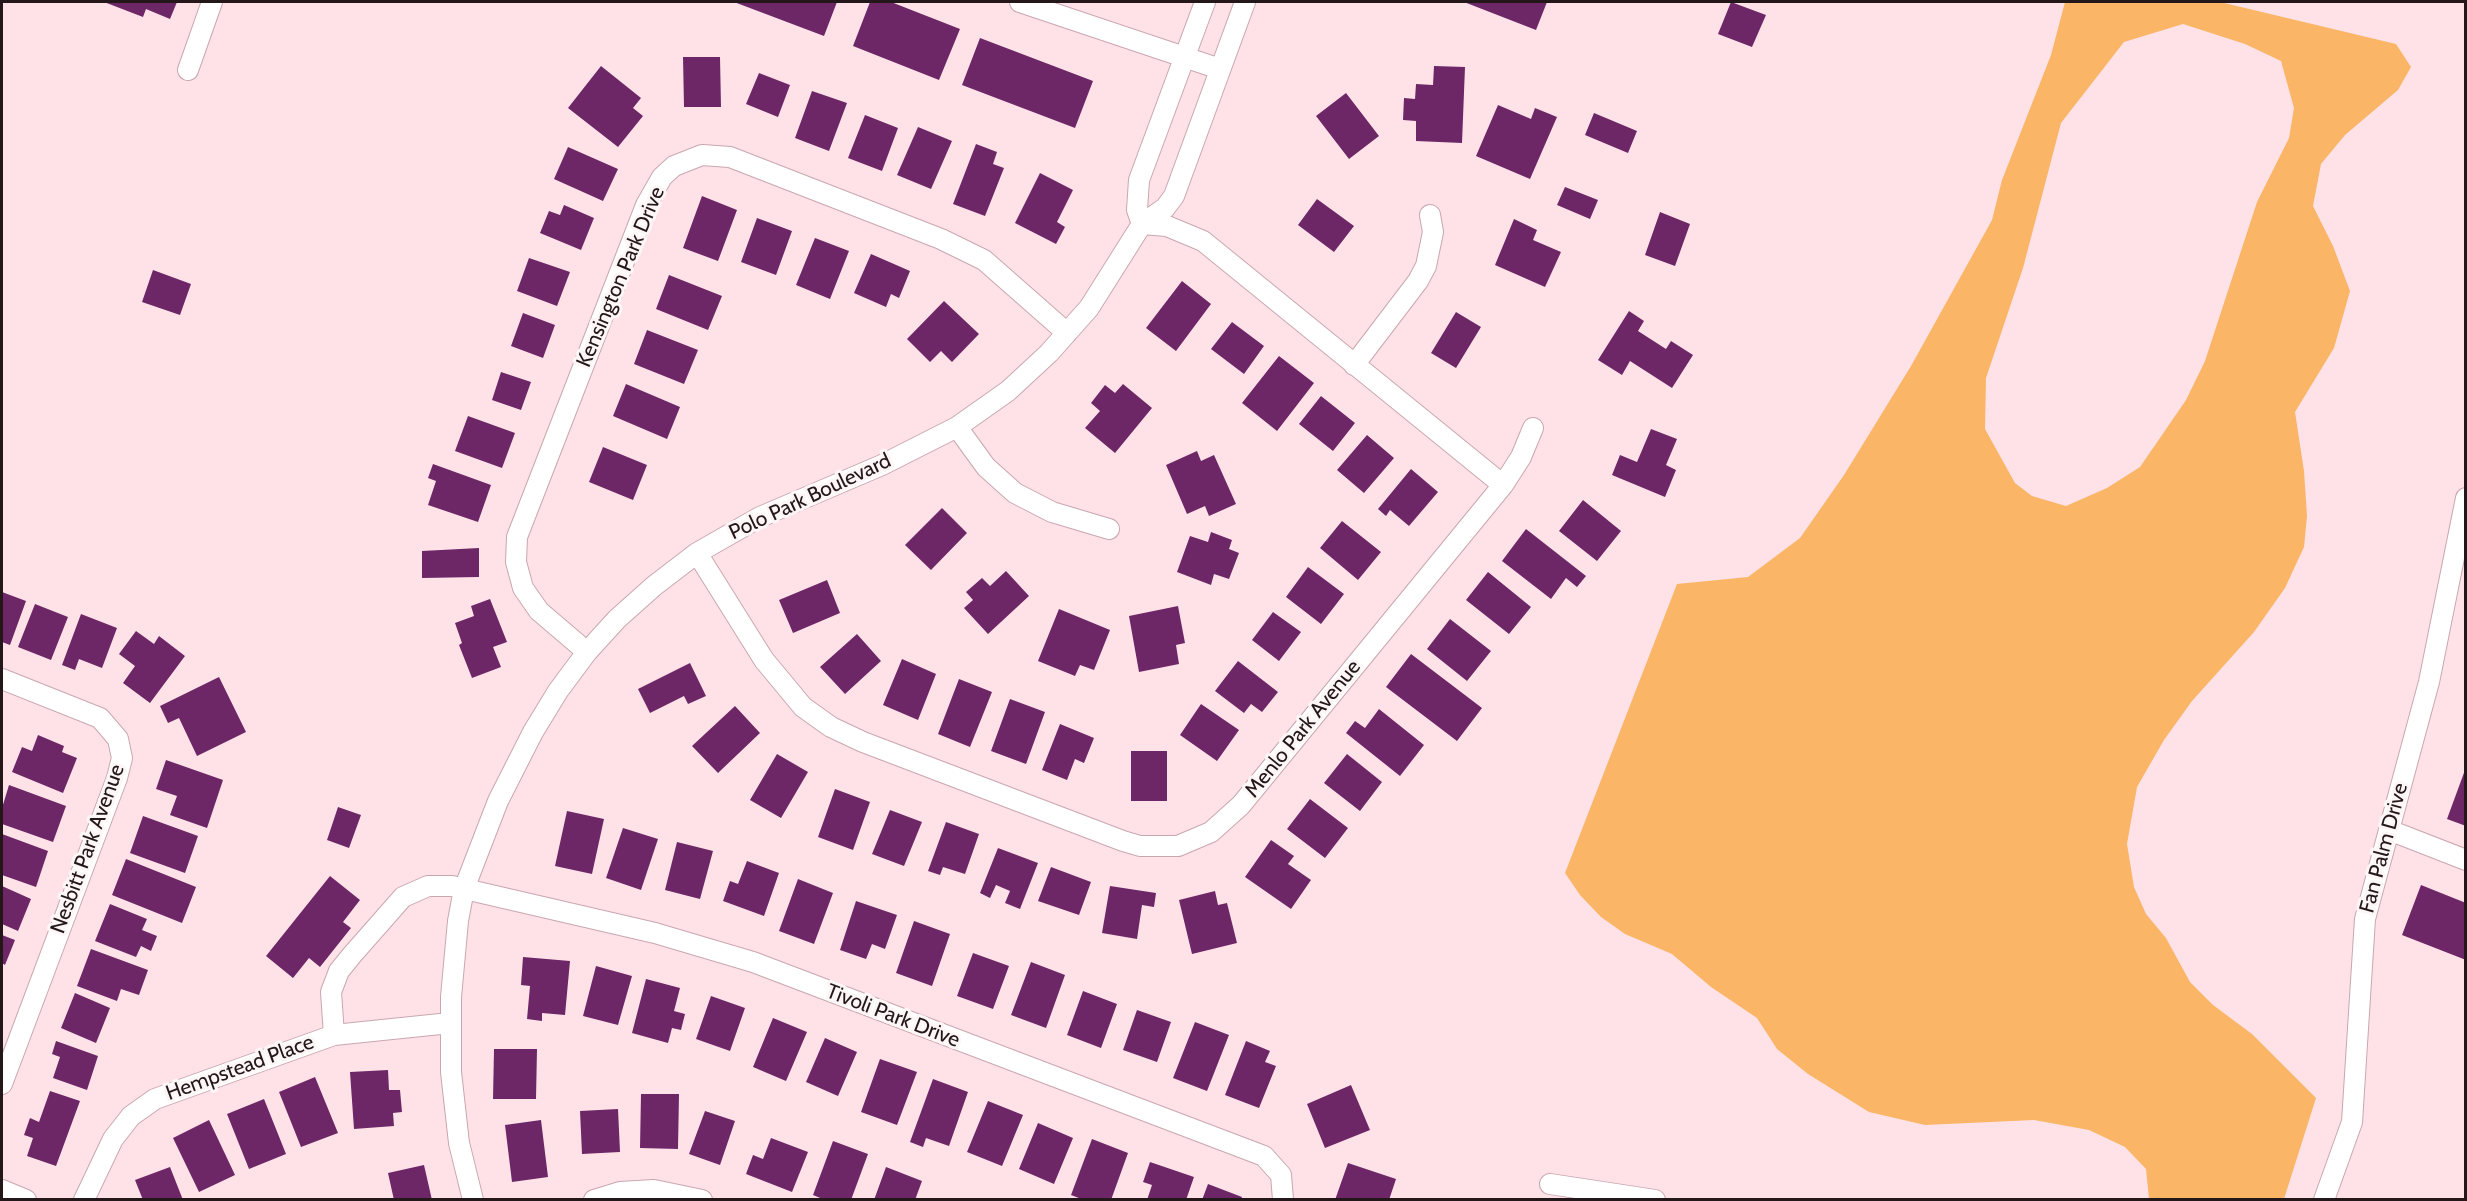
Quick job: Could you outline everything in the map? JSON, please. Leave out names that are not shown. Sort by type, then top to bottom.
[{"type":"street","points":[[188,70],[212,2]]},
{"type":"street","points":[[1020,2],[1220,69]]},
{"type":"street","points":[[1142,224],[1136,203],[1139,180],[1205,2]]},
{"type":"street","points":[[1142,224],[1165,208],[1174,196],[1245,2]]},
{"type":"street","name":"Kensington Park Drive","points":[[586,652],[550,621],[527,594],[518,575],[517,537],[646,205],[663,177],[674,166],[702,155],[730,157],[949,242],[984,260],[1068,333]]},
{"type":"street","points":[[1174,196],[1182,223],[1192,235]]},
{"type":"street","points":[[1354,364],[1418,281],[1426,266],[1432,249],[1430,215]]},
{"type":"street","points":[[1142,224],[1167,226],[1203,241],[1503,485]]},
{"type":"street","name":"Polo Park Boulevard","points":[[473,1200],[464,1168],[455,1119],[450,1023],[455,943],[464,889],[485,831],[521,753],[545,711],[586,652],[635,602],[697,553],[760,517],[882,465],[957,427],[1008,391],[1068,333],[1107,283],[1142,224]]},
{"type":"street","points":[[957,427],[986,467],[1015,493],[1071,519],[1109,529]]},
{"type":"street","name":"Menlo Park Avenue","points":[[697,553],[764,660],[803,707],[831,727],[863,742],[1123,841],[1159,847],[1178,846],[1211,832],[1240,806],[1503,485],[1521,457],[1533,428]]},
{"type":"street","name":"Fan Palm Drive","points":[[2324,1200],[2352,1122],[2365,919],[2429,682],[2466,498]]},
{"type":"street","name":"Nesbitt Park Avenue","points":[[2,679],[100,718],[118,739],[122,758],[117,778],[2,1084]]},
{"type":"street","points":[[2389,830],[2466,860]]},
{"type":"street","name":"Tivoli Park Drive","points":[[334,1035],[330,1001],[334,981],[384,915],[403,897],[420,888],[439,885],[464,889],[655,933],[730,955],[1241,1147],[1264,1156],[1275,1165],[1281,1175],[1283,1200]]},
{"type":"street","name":"Hempstead Place","points":[[84,1200],[113,1139],[142,1107],[172,1092],[334,1035],[450,1023]]},
{"type":"street","points":[[1550,1184],[1655,1200]]},
{"type":"street","points":[[2,1190],[26,1200]]},
{"type":"street","points":[[594,1200],[620,1192],[654,1190],[702,1200]]},
{"type":"shaded area","points":[[2065,2],[2220,2],[2396,44],[2411,67],[2398,90],[2345,135],[2321,164],[2313,206],[2333,246],[2350,291],[2334,348],[2295,412],[2304,471],[2307,516],[2304,547],[2285,588],[2254,632],[2192,701],[2164,740],[2137,787],[2127,844],[2134,887],[2146,914],[2166,938],[2190,982],[2213,1005],[2252,1034],[2316,1098],[2284,1199],[2149,1199],[2146,1169],[2125,1147],[2089,1130],[2034,1120],[1925,1125],[1869,1112],[1808,1074],[1777,1049],[1757,1018],[1711,987],[1672,954],[1625,934],[1601,917],[1580,895],[1565,873],[1677,584],[1748,577],[1800,538],[1844,475],[1911,366],[1992,220],[2002,180],[2051,55]],"holes":[[[2183,24],[2245,44],[2281,61],[2294,108],[2289,138],[2257,202],[2205,361],[2186,400],[2140,467],[2107,488],[2066,506],[2032,496],[2015,483],[1985,429],[1986,378],[2023,268],[2061,123],[2124,42]]]},
{"type":"building","points":[[104,2],[177,2],[170,19],[146,9],[143,17]]},
{"type":"building","points":[[734,2],[837,2],[824,36]]},
{"type":"building","points":[[870,2],[891,2],[960,29],[939,80],[853,46]]},
{"type":"building","points":[[1464,2],[1547,2],[1536,30]]},
{"type":"building","points":[[1731,2],[1766,15],[1752,47],[1718,34]]},
{"type":"building","points":[[980,38],[1093,81],[1075,128],[962,85]]},
{"type":"building","points":[[683,57],[720,57],[721,107],[684,107]]},
{"type":"building","points":[[601,66],[641,98],[633,108],[643,116],[618,147],[568,108]]},
{"type":"building","points":[[1434,66],[1465,67],[1462,143],[1416,141],[1416,121],[1403,120],[1404,98],[1415,99],[1416,84],[1433,85]]},
{"type":"building","points":[[759,73],[790,85],[778,117],[746,104]]},
{"type":"building","points":[[812,91],[847,103],[829,151],[795,138]]},
{"type":"building","points":[[1346,93],[1379,136],[1349,159],[1316,116]]},
{"type":"building","points":[[1498,105],[1531,119],[1535,108],[1557,117],[1530,179],[1476,156]]},
{"type":"building","points":[[1594,113],[1637,131],[1628,153],[1585,135]]},
{"type":"building","points":[[865,115],[898,128],[882,171],[848,158]]},
{"type":"building","points":[[918,127],[952,141],[931,189],[897,175]]},
{"type":"building","points":[[976,144],[997,152],[993,164],[1004,168],[985,216],[953,204]]},
{"type":"building","points":[[568,147],[618,169],[603,201],[554,179]]},
{"type":"building","points":[[1040,173],[1073,190],[1057,222],[1065,227],[1056,244],[1015,223]]},
{"type":"building","points":[[1565,187],[1598,200],[1590,219],[1557,205]]},
{"type":"building","points":[[702,196],[737,210],[718,261],[683,248]]},
{"type":"building","points":[[1317,199],[1354,226],[1334,252],[1298,225]]},
{"type":"building","points":[[564,205],[594,218],[581,250],[540,233],[549,211],[560,215]]},
{"type":"building","points":[[1660,212],[1690,224],[1675,266],[1645,255]]},
{"type":"building","points":[[757,218],[792,231],[776,275],[741,262]]},
{"type":"building","points":[[1514,219],[1537,230],[1533,240],[1561,252],[1545,287],[1495,265]]},
{"type":"building","points":[[815,238],[849,251],[830,299],[796,285]]},
{"type":"building","points":[[871,254],[910,271],[899,298],[891,294],[886,307],[854,293]]},
{"type":"building","points":[[529,258],[570,272],[557,306],[517,291]]},
{"type":"building","points":[[153,270],[191,284],[180,315],[142,302]]},
{"type":"building","points":[[669,275],[722,296],[708,330],[656,309]]},
{"type":"building","points":[[1182,281],[1211,304],[1176,351],[1146,328]]},
{"type":"building","points":[[944,301],[979,334],[952,362],[941,351],[930,362],[907,339]]},
{"type":"building","points":[[1629,311],[1644,321],[1638,331],[1666,349],[1671,341],[1693,355],[1672,388],[1630,361],[1622,375],[1598,360]]},
{"type":"building","points":[[1456,312],[1481,327],[1456,368],[1431,353]]},
{"type":"building","points":[[523,313],[555,325],[543,358],[511,346]]},
{"type":"building","points":[[1232,322],[1264,346],[1244,374],[1211,349]]},
{"type":"building","points":[[647,330],[698,350],[684,384],[634,364]]},
{"type":"building","points":[[1279,356],[1314,383],[1277,431],[1242,403]]},
{"type":"building","points":[[501,372],[531,382],[521,410],[492,400]]},
{"type":"building","points":[[626,384],[680,407],[667,439],[613,416]]},
{"type":"building","points":[[1123,384],[1152,408],[1115,453],[1085,428],[1100,411],[1091,403],[1105,385],[1115,393]]},
{"type":"building","points":[[1321,396],[1355,423],[1333,451],[1299,424]]},
{"type":"building","points":[[468,416],[515,433],[502,468],[455,451]]},
{"type":"building","points":[[1651,429],[1677,439],[1666,465],[1676,470],[1665,497],[1612,475],[1620,455],[1637,462]]},
{"type":"building","points":[[1367,435],[1394,458],[1364,493],[1337,470]]},
{"type":"building","points":[[603,447],[647,465],[633,500],[589,482]]},
{"type":"building","points":[[1197,451],[1201,461],[1214,455],[1236,504],[1209,516],[1205,506],[1187,514],[1166,465]]},
{"type":"building","points":[[433,464],[491,485],[478,522],[428,505],[436,481],[428,478]]},
{"type":"building","points":[[1411,469],[1438,492],[1409,526],[1390,510],[1386,516],[1378,509]]},
{"type":"building","points":[[1583,500],[1621,531],[1597,561],[1559,531]]},
{"type":"building","points":[[942,508],[967,533],[931,570],[905,545]]},
{"type":"building","points":[[1342,521],[1381,552],[1358,580],[1320,548]]},
{"type":"building","points":[[1526,529],[1586,576],[1577,587],[1566,578],[1551,599],[1502,561]]},
{"type":"building","points":[[1211,532],[1232,540],[1229,549],[1239,553],[1229,579],[1214,574],[1211,585],[1177,572],[1190,536],[1208,542]]},
{"type":"building","points":[[479,548],[479,577],[422,578],[422,551]]},
{"type":"building","points":[[1308,567],[1344,594],[1321,624],[1286,597]]},
{"type":"building","points":[[1006,571],[1029,596],[988,634],[964,608],[973,600],[966,592],[982,578],[990,586]]},
{"type":"building","points":[[1488,572],[1531,607],[1509,634],[1466,600]]},
{"type":"building","points":[[827,580],[840,613],[793,633],[779,600]]},
{"type":"building","points":[[2,592],[26,601],[10,645],[2,642]]},
{"type":"building","points":[[490,599],[507,642],[493,647],[501,667],[472,678],[459,645],[462,643],[455,623],[474,616],[471,606]]},
{"type":"building","points":[[35,604],[68,617],[51,660],[18,647]]},
{"type":"building","points":[[1178,606],[1185,643],[1176,645],[1179,664],[1139,672],[1129,616]]},
{"type":"building","points":[[1059,609],[1110,630],[1094,670],[1080,665],[1075,676],[1038,661]]},
{"type":"building","points":[[1273,612],[1301,632],[1279,661],[1252,640]]},
{"type":"building","points":[[81,614],[117,628],[102,668],[79,659],[75,670],[62,665]]},
{"type":"building","points":[[1450,619],[1491,651],[1467,681],[1427,649]]},
{"type":"building","points":[[136,631],[154,644],[159,636],[185,656],[150,703],[123,683],[135,666],[119,654]]},
{"type":"building","points":[[857,634],[881,661],[845,694],[820,667]]},
{"type":"building","points":[[1411,654],[1482,708],[1457,741],[1386,687]]},
{"type":"building","points":[[902,659],[936,674],[918,720],[883,705]]},
{"type":"building","points":[[1238,661],[1278,692],[1262,712],[1251,704],[1244,713],[1215,691]]},
{"type":"building","points":[[690,663],[706,696],[688,704],[684,696],[650,713],[638,689]]},
{"type":"building","points":[[219,677],[246,732],[197,756],[179,718],[168,723],[160,706]]},
{"type":"building","points":[[959,679],[992,692],[970,747],[938,734]]},
{"type":"building","points":[[1010,699],[1045,712],[1026,764],[991,751]]},
{"type":"building","points":[[1201,704],[1239,730],[1217,761],[1180,735]]},
{"type":"building","points":[[735,706],[760,733],[718,773],[692,746]]},
{"type":"building","points":[[1379,709],[1424,745],[1400,776],[1346,733],[1355,721],[1365,728]]},
{"type":"building","points":[[1060,724],[1094,738],[1084,763],[1075,759],[1067,780],[1042,770]]},
{"type":"building","points":[[38,735],[64,746],[62,752],[77,758],[63,793],[12,772],[22,747],[32,751]]},
{"type":"building","points":[[1131,751],[1167,751],[1167,801],[1131,801]]},
{"type":"building","points":[[777,754],[808,772],[781,818],[750,800]]},
{"type":"building","points":[[1347,754],[1382,782],[1360,811],[1324,783]]},
{"type":"building","points":[[166,760],[223,780],[207,828],[170,815],[177,796],[156,789]]},
{"type":"building","points":[[2466,770],[2466,826],[2447,819]]},
{"type":"building","points":[[9,785],[66,806],[53,842],[2,824],[2,808]]},
{"type":"building","points":[[835,789],[870,802],[853,850],[818,837]]},
{"type":"building","points":[[1310,799],[1348,828],[1325,858],[1287,829]]},
{"type":"building","points":[[338,807],[361,815],[349,848],[327,840]]},
{"type":"building","points":[[890,810],[922,822],[904,866],[872,854]]},
{"type":"building","points":[[567,811],[604,819],[592,874],[555,866]]},
{"type":"building","points":[[143,816],[198,836],[185,873],[130,853]]},
{"type":"building","points":[[946,822],[979,834],[965,874],[943,867],[940,875],[928,871]]},
{"type":"building","points":[[623,828],[658,839],[641,890],[606,878]]},
{"type":"building","points":[[2,834],[48,851],[36,887],[2,875]]},
{"type":"building","points":[[1271,840],[1294,856],[1288,864],[1311,880],[1291,909],[1245,877]]},
{"type":"building","points":[[677,842],[713,851],[700,899],[665,890]]},
{"type":"building","points":[[998,848],[1038,863],[1020,909],[1005,903],[1010,891],[996,885],[990,898],[980,893]]},
{"type":"building","points":[[126,859],[196,887],[182,923],[112,895]]},
{"type":"building","points":[[747,861],[779,873],[764,916],[723,901],[730,881],[738,884]]},
{"type":"building","points":[[1051,867],[1091,882],[1079,915],[1038,901]]},
{"type":"building","points":[[330,876],[360,900],[343,922],[351,928],[320,967],[309,958],[293,978],[266,956]]},
{"type":"building","points":[[798,879],[833,893],[814,944],[779,931]]},
{"type":"building","points":[[2421,885],[2466,903],[2466,960],[2402,935]]},
{"type":"building","points":[[2,886],[31,899],[18,931],[2,924]]},
{"type":"building","points":[[1110,886],[1156,893],[1154,907],[1142,905],[1137,939],[1102,933]]},
{"type":"building","points":[[1215,891],[1218,905],[1227,903],[1237,943],[1192,954],[1179,900]]},
{"type":"building","points":[[856,901],[897,915],[885,949],[872,944],[866,959],[840,950]]},
{"type":"building","points":[[110,904],[147,919],[142,930],[157,936],[151,951],[141,946],[136,957],[95,941]]},
{"type":"building","points":[[914,921],[950,934],[932,986],[896,973]]},
{"type":"building","points":[[2,935],[15,940],[5,965],[2,963]]},
{"type":"building","points":[[91,949],[148,970],[139,995],[121,989],[117,1001],[77,986]]},
{"type":"building","points":[[973,953],[1009,966],[993,1009],[957,996]]},
{"type":"building","points":[[523,957],[570,961],[565,1015],[542,1013],[542,1021],[527,1019],[530,986],[521,985]]},
{"type":"building","points":[[1031,962],[1065,975],[1046,1028],[1011,1015]]},
{"type":"building","points":[[596,966],[632,976],[618,1025],[583,1016]]},
{"type":"building","points":[[646,979],[680,988],[674,1011],[685,1014],[681,1030],[672,1028],[668,1043],[632,1033]]},
{"type":"building","points":[[1083,991],[1117,1004],[1101,1048],[1067,1035]]},
{"type":"building","points":[[75,993],[110,1008],[96,1043],[61,1028]]},
{"type":"building","points":[[711,996],[745,1008],[730,1051],[696,1039]]},
{"type":"building","points":[[1137,1010],[1171,1022],[1157,1062],[1123,1050]]},
{"type":"building","points":[[773,1018],[807,1032],[786,1081],[753,1067]]},
{"type":"building","points":[[1195,1022],[1229,1035],[1207,1091],[1173,1078]]},
{"type":"building","points":[[825,1038],[857,1052],[838,1096],[806,1082]]},
{"type":"building","points":[[56,1041],[98,1056],[87,1090],[53,1078],[60,1057],[52,1054]]},
{"type":"building","points":[[1246,1041],[1270,1051],[1265,1062],[1276,1066],[1259,1108],[1225,1095]]},
{"type":"building","points":[[494,1049],[537,1049],[536,1099],[493,1099]]},
{"type":"building","points":[[880,1059],[917,1072],[897,1125],[861,1112]]},
{"type":"building","points":[[388,1070],[389,1090],[400,1090],[402,1112],[393,1113],[394,1126],[354,1129],[350,1072]]},
{"type":"building","points":[[315,1077],[338,1133],[301,1147],[279,1092]]},
{"type":"building","points":[[933,1079],[968,1092],[949,1146],[926,1138],[923,1147],[910,1142]]},
{"type":"building","points":[[1351,1085],[1370,1130],[1325,1148],[1307,1104]]},
{"type":"building","points":[[50,1091],[80,1101],[56,1166],[27,1156],[33,1138],[24,1135],[30,1118],[39,1122]]},
{"type":"building","points":[[641,1094],[679,1094],[678,1149],[640,1148]]},
{"type":"building","points":[[264,1099],[286,1154],[249,1169],[227,1114]]},
{"type":"building","points":[[988,1101],[1023,1115],[1002,1166],[967,1152]]},
{"type":"building","points":[[618,1109],[620,1152],[582,1154],[580,1111]]},
{"type":"building","points":[[705,1111],[735,1121],[720,1165],[689,1154]]},
{"type":"building","points":[[209,1120],[235,1175],[199,1192],[173,1138]]},
{"type":"building","points":[[541,1120],[548,1177],[512,1182],[505,1125]]},
{"type":"building","points":[[1038,1123],[1073,1138],[1054,1184],[1019,1169]]},
{"type":"building","points":[[771,1138],[808,1152],[792,1192],[746,1174],[753,1155],[763,1159]]},
{"type":"building","points":[[1092,1139],[1128,1153],[1111,1200],[1084,1200],[1071,1195]]},
{"type":"building","points":[[833,1141],[868,1154],[851,1200],[825,1200],[813,1195]]},
{"type":"building","points":[[1150,1162],[1194,1177],[1186,1200],[1147,1200],[1152,1185],[1143,1182]]},
{"type":"building","points":[[1348,1163],[1396,1179],[1389,1200],[1335,1200]]},
{"type":"building","points":[[424,1165],[432,1200],[394,1200],[388,1173]]},
{"type":"building","points":[[170,1167],[183,1200],[143,1200],[135,1180]]},
{"type":"building","points":[[886,1167],[922,1181],[915,1200],[874,1200]]},
{"type":"building","points":[[1208,1184],[1242,1197],[1241,1200],[1202,1200]]}]
